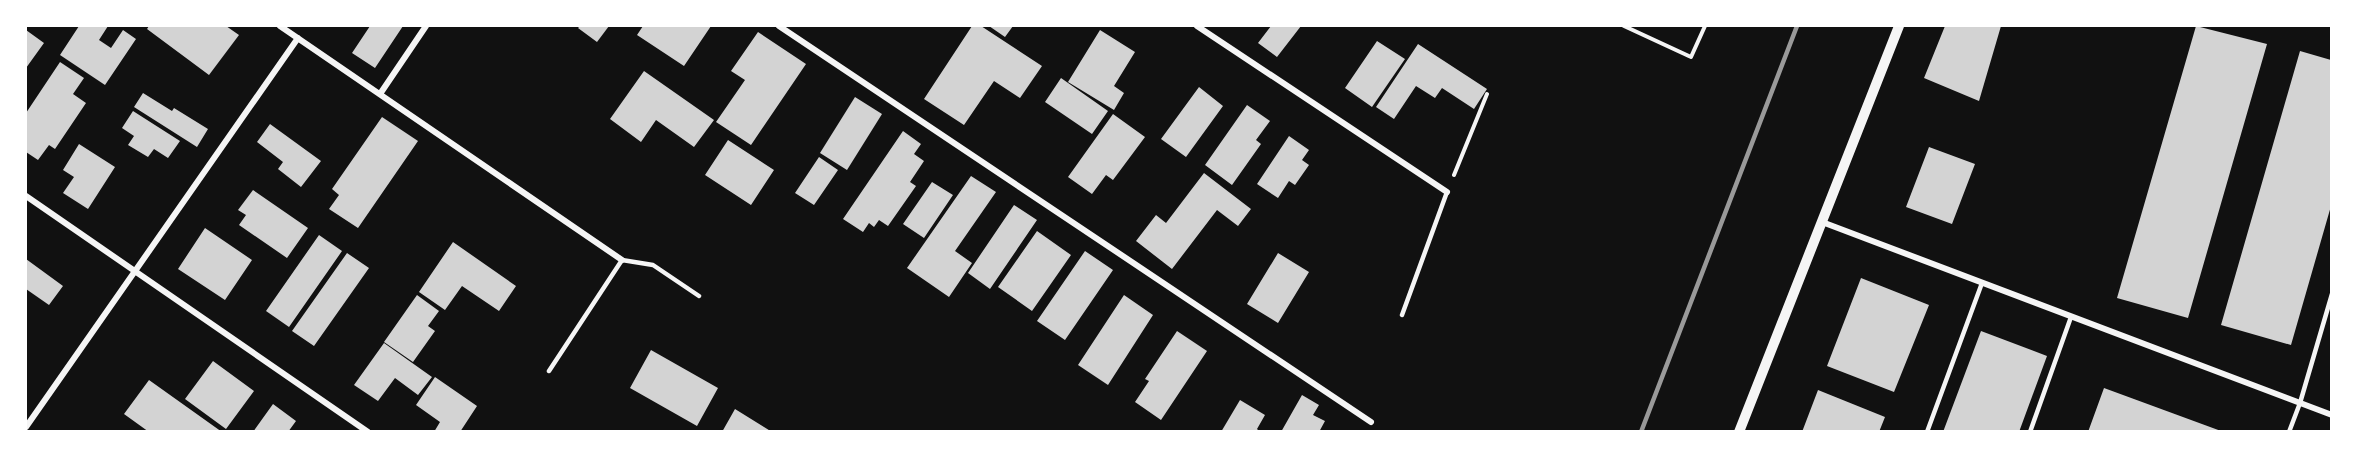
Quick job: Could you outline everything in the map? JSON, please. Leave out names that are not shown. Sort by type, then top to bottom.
[{"type":"street","points":[[280,26],[622,260]]},
{"type":"street","points":[[380,94],[426,26]]},
{"type":"street","points":[[778,26],[1371,422]]},
{"type":"street","points":[[1197,26],[1448,192]]},
{"type":"street","points":[[1739,432],[1899,26]]},
{"type":"street","points":[[26,428],[298,38]]},
{"type":"street","points":[[26,196],[368,432]]},
{"type":"street","points":[[1821,222],[2331,415]]},
{"type":"lane","points":[[1401,315],[1448,192]]},
{"type":"lane","points":[[549,371],[622,260],[653,265],[699,296]]},
{"type":"lane","points":[[1927,432],[1982,283]]},
{"type":"lane","points":[[2289,432],[2300,403],[2331,294]]},
{"type":"lane","points":[[2030,432],[2071,316]]},
{"type":"path","points":[[1624,26],[1691,57],[1705,26]]},
{"type":"path","points":[[1448,192],[1487,94]]},
{"type":"building","points":[[79,26],[108,26],[99,40],[111,48],[123,30],[136,39],[105,85],[60,55]]},
{"type":"building","points":[[149,26],[226,26],[239,35],[209,75],[147,29]]},
{"type":"building","points":[[370,26],[403,26],[375,68],[352,53]]},
{"type":"building","points":[[580,26],[609,26],[597,42],[578,28]]},
{"type":"building","points":[[643,26],[711,26],[684,66],[637,35]]},
{"type":"building","points":[[972,26],[981,26],[1042,66],[1020,98],[994,81],[964,125],[924,99]]},
{"type":"building","points":[[989,26],[1013,26],[1005,37]]},
{"type":"building","points":[[1271,26],[1301,26],[1277,57],[1258,43]]},
{"type":"building","points":[[1945,26],[2001,26],[1979,101],[1924,78]]},
{"type":"building","points":[[2196,26],[2267,44],[2188,318],[2117,298]]},
{"type":"building","points":[[26,30],[44,43],[26,68]]},
{"type":"building","points":[[1100,30],[1135,52],[1114,86],[1124,93],[1114,110],[1068,82]]},
{"type":"building","points":[[758,32],[806,64],[751,145],[716,122],[745,80],[731,71]]},
{"type":"building","points":[[1377,41],[1405,59],[1372,107],[1345,88]]},
{"type":"building","points":[[1418,44],[1487,89],[1474,109],[1442,88],[1435,98],[1416,86],[1394,119],[1376,107]]},
{"type":"building","points":[[2300,51],[2331,60],[2331,206],[2291,345],[2221,325]]},
{"type":"building","points":[[60,62],[84,78],[73,94],[86,103],[55,149],[49,145],[38,160],[26,152],[26,113]]},
{"type":"building","points":[[644,71],[714,120],[694,147],[656,120],[641,142],[610,119]]},
{"type":"building","points":[[1061,78],[1108,111],[1092,134],[1045,102]]},
{"type":"building","points":[[1199,87],[1223,106],[1186,157],[1161,139]]},
{"type":"building","points":[[143,93],[172,111],[174,108],[208,129],[197,147],[134,107]]},
{"type":"building","points":[[855,97],[882,114],[847,170],[820,153]]},
{"type":"building","points":[[1247,105],[1270,121],[1256,140],[1261,144],[1232,185],[1205,165]]},
{"type":"building","points":[[133,111],[180,141],[168,158],[154,149],[148,157],[128,145],[134,136],[122,128]]},
{"type":"building","points":[[1113,114],[1145,137],[1113,180],[1106,175],[1092,194],[1068,177]]},
{"type":"building","points":[[382,117],[418,141],[358,228],[329,209],[339,195],[332,189]]},
{"type":"building","points":[[270,124],[321,161],[301,187],[278,169],[283,162],[257,142]]},
{"type":"building","points":[[903,131],[921,144],[914,154],[924,161],[910,182],[916,186],[888,226],[879,220],[874,227],[869,223],[863,232],[843,219]]},
{"type":"building","points":[[1289,136],[1309,150],[1302,160],[1309,165],[1295,185],[1289,181],[1278,198],[1257,184]]},
{"type":"building","points":[[728,140],[774,170],[751,205],[705,175]]},
{"type":"building","points":[[79,144],[115,167],[88,209],[63,193],[74,177],[63,170]]},
{"type":"building","points":[[1929,147],[1975,164],[1952,224],[1906,207]]},
{"type":"building","points":[[819,157],[838,170],[814,205],[795,193]]},
{"type":"building","points":[[1204,173],[1251,209],[1238,226],[1217,210],[1172,269],[1136,241],[1156,215],[1166,223]]},
{"type":"building","points":[[971,176],[996,192],[955,251],[972,263],[949,297],[907,268]]},
{"type":"building","points":[[932,182],[953,195],[924,238],[903,224]]},
{"type":"building","points":[[253,190],[308,228],[287,258],[239,225],[246,215],[238,210]]},
{"type":"building","points":[[1014,205],[1037,220],[990,289],[968,273]]},
{"type":"building","points":[[205,228],[252,260],[225,300],[178,269]]},
{"type":"building","points":[[1037,231],[1071,255],[1032,311],[998,287]]},
{"type":"building","points":[[319,235],[342,251],[289,327],[266,311]]},
{"type":"building","points":[[453,242],[516,286],[499,311],[462,286],[445,310],[419,292]]},
{"type":"building","points":[[1085,251],[1113,270],[1065,340],[1037,321]]},
{"type":"building","points":[[347,253],[369,268],[314,346],[292,331]]},
{"type":"building","points":[[1278,253],[1309,272],[1278,323],[1247,304]]},
{"type":"building","points":[[26,259],[63,286],[49,305],[26,289]]},
{"type":"building","points":[[1861,278],[1929,305],[1894,392],[1827,366]]},
{"type":"building","points":[[417,295],[439,311],[428,326],[435,331],[413,362],[384,342]]},
{"type":"building","points":[[1124,295],[1153,315],[1108,385],[1078,365]]},
{"type":"building","points":[[1177,331],[1207,351],[1161,420],[1135,402],[1149,381],[1145,379]]},
{"type":"building","points":[[1981,331],[2047,356],[2019,432],[1943,432]]},
{"type":"building","points":[[384,343],[432,377],[418,395],[395,378],[378,401],[354,385]]},
{"type":"building","points":[[651,350],[718,388],[697,426],[630,388]]},
{"type":"building","points":[[213,361],[254,391],[226,429],[185,399]]},
{"type":"building","points":[[435,377],[477,406],[460,432],[434,432],[440,422],[416,405]]},
{"type":"building","points":[[149,380],[222,432],[149,432],[124,414]]},
{"type":"building","points":[[2104,388],[2221,431],[2221,432],[2088,432]]},
{"type":"building","points":[[1818,390],[1885,417],[1879,432],[1802,432]]},
{"type":"building","points":[[1302,395],[1319,405],[1313,415],[1325,421],[1319,432],[1281,432]]},
{"type":"building","points":[[1240,400],[1265,415],[1257,429],[1260,432],[1221,432]]},
{"type":"building","points":[[273,404],[296,421],[288,432],[253,432]]},
{"type":"building","points":[[735,409],[772,432],[722,432]]},
{"type":"railway","points":[[1641,432],[1797,26]]}]
